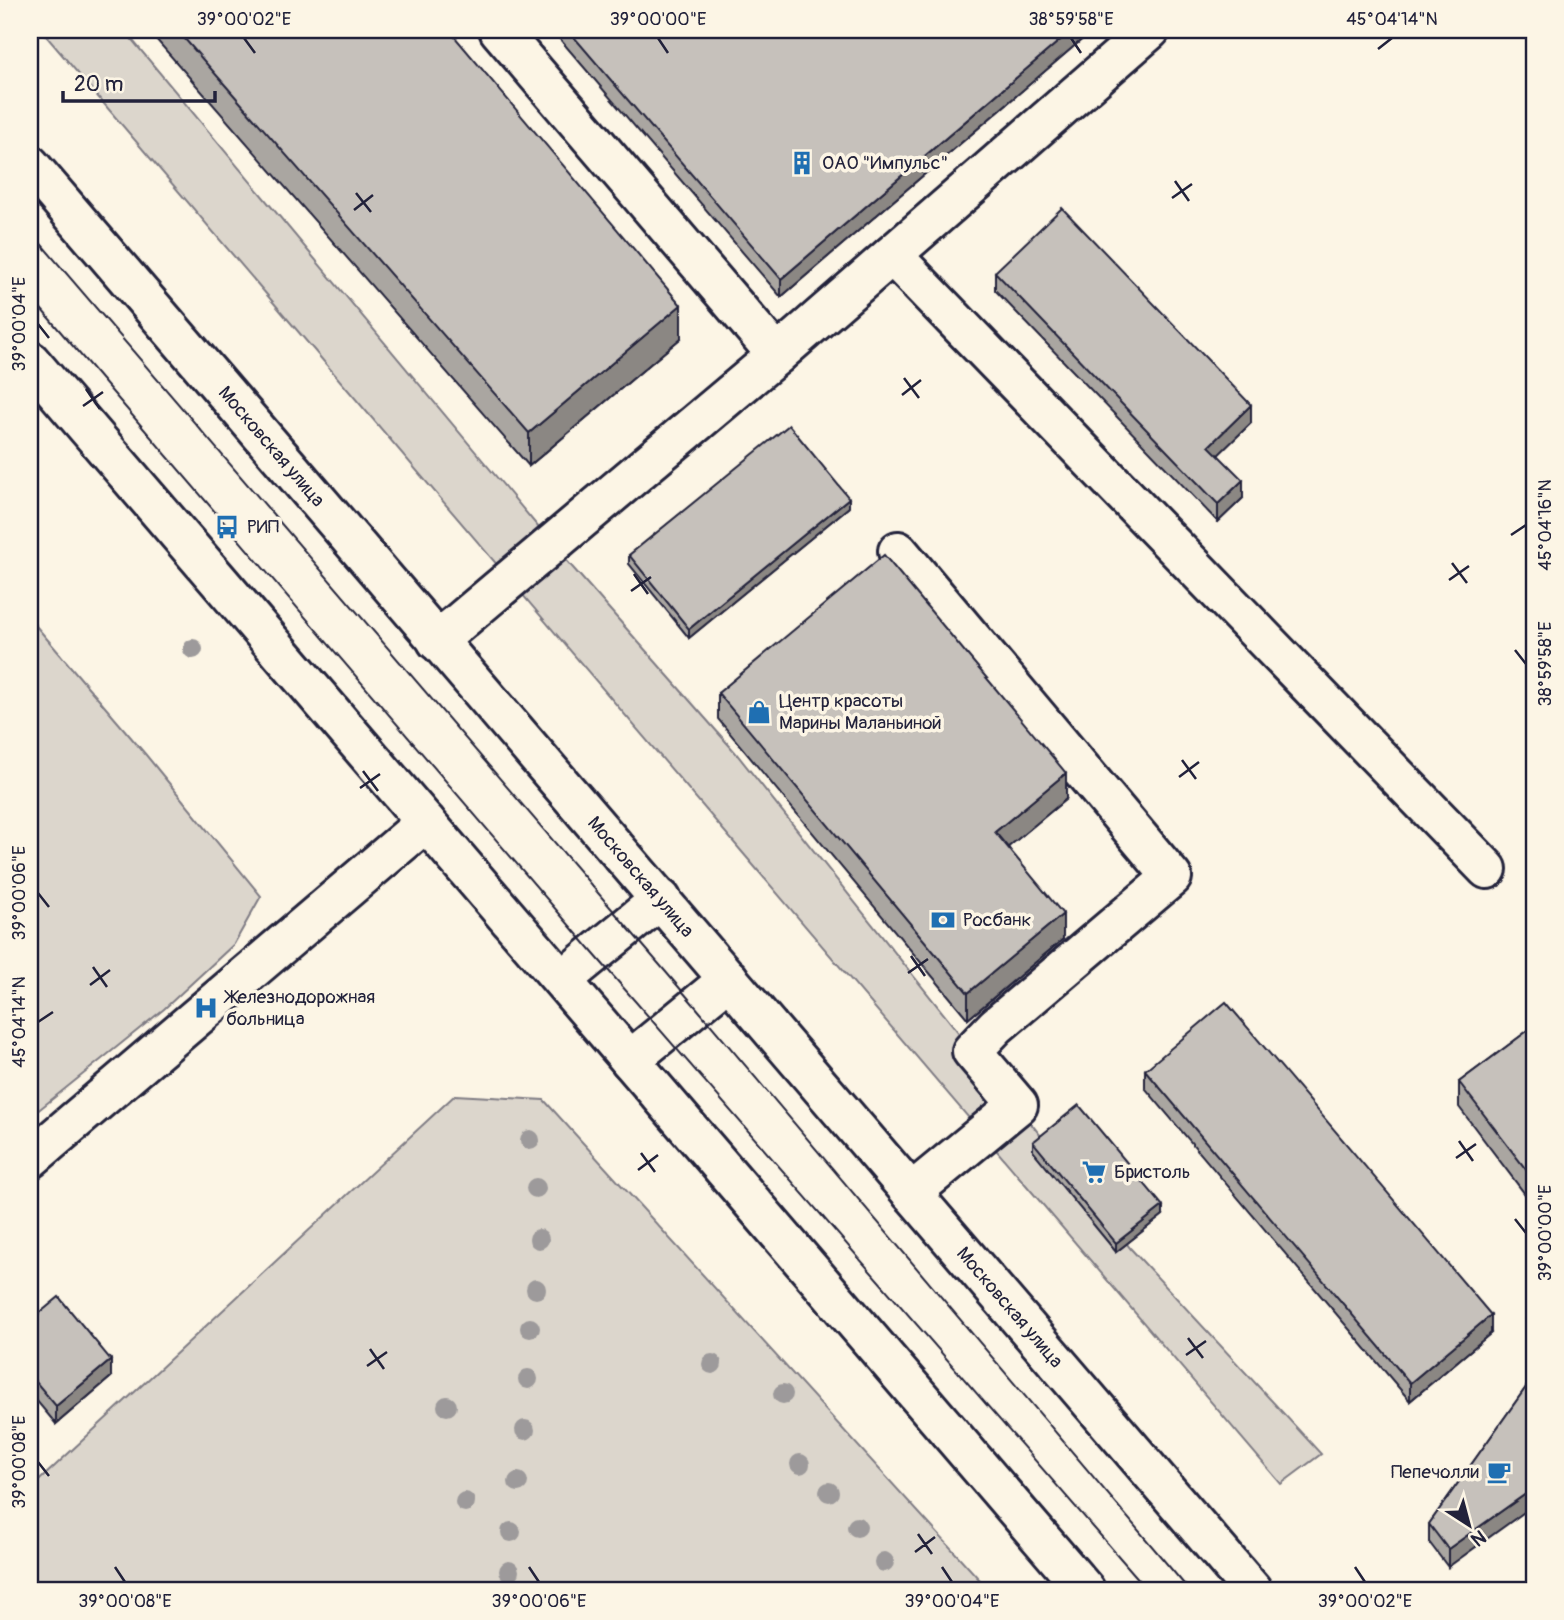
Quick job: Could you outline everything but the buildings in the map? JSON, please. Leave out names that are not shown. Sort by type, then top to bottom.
[{"type":"street","points":[[499,30],[777,355]]},
{"type":"street","points":[[437,641],[777,355],[1150,30]]},
{"type":"street","name":"Московская улица","points":[[30,165],[1252,1590]]},
{"type":"street","points":[[892,255],[1487,869]]},
{"type":"street","points":[[30,361],[1085,1590]]},
{"type":"street","points":[[898,551],[1172,877],[996,1026],[972,1051],[1018,1105],[911,1193]]},
{"type":"street","points":[[30,1159],[426,822]]},
{"type":"street","points":[[562,980],[661,899]]},
{"type":"street","points":[[630,1060],[729,979]]},
{"type":"shaded area","points":[[41,30],[124,30],[559,552],[735,752],[1131,1249],[1321,1454],[1281,1484]]},
{"type":"shaded area","points":[[30,619],[261,896],[234,944],[164,1009],[30,1117]]},
{"type":"shaded area","points":[[455,1095],[544,1100],[989,1590],[30,1590],[30,1489]]},
{"type":"tram line","points":[[30,231],[695,1006],[1189,1590]]},
{"type":"tram line","points":[[30,296],[594,954],[1148,1590]]},
{"type":"place","name":"ОАО \"Импульс\"","points":[[802,163]]},
{"type":"place","name":"РИП","points":[[227,527]]},
{"type":"place","name":"Центр красоты Марины Маланьиной","points":[[759,712]]},
{"type":"place","name":"Росбанк","points":[[943,920]]},
{"type":"place","name":"Железнодорожная больница","points":[[206,1008]]},
{"type":"place","name":"Бристоль","points":[[1094,1172]]},
{"type":"place","name":"Пепечолли","points":[[1499,1472]]}]
